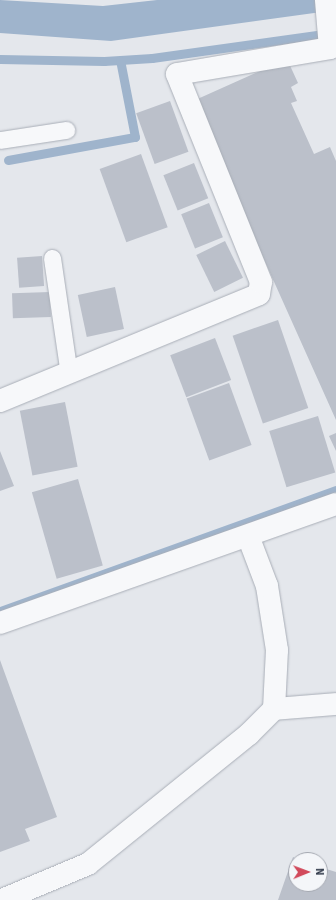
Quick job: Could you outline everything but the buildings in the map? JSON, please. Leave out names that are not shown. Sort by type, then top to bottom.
[{"type":"street","points":[[0,401],[69,374],[259,294],[261,282],[177,74],[330,48],[326,0]]},
{"type":"street","points":[[0,624],[336,504]]},
{"type":"street","points":[[248,536],[267,586],[277,650],[274,710]]},
{"type":"street","points":[[2,900],[88,864],[249,734],[274,710],[336,704]]},
{"type":"lane","points":[[0,140],[66,130]]},
{"type":"lane","points":[[52,258],[69,374]]},
{"type":"water","points":[[0,0],[103,6],[157,0],[336,0],[336,10],[111,41],[0,33]]},
{"type":"waterway","points":[[0,59],[104,61],[152,58],[329,33]]},
{"type":"waterway","points":[[8,160],[135,137],[120,60]]},
{"type":"waterway","points":[[0,611],[336,490]]}]
